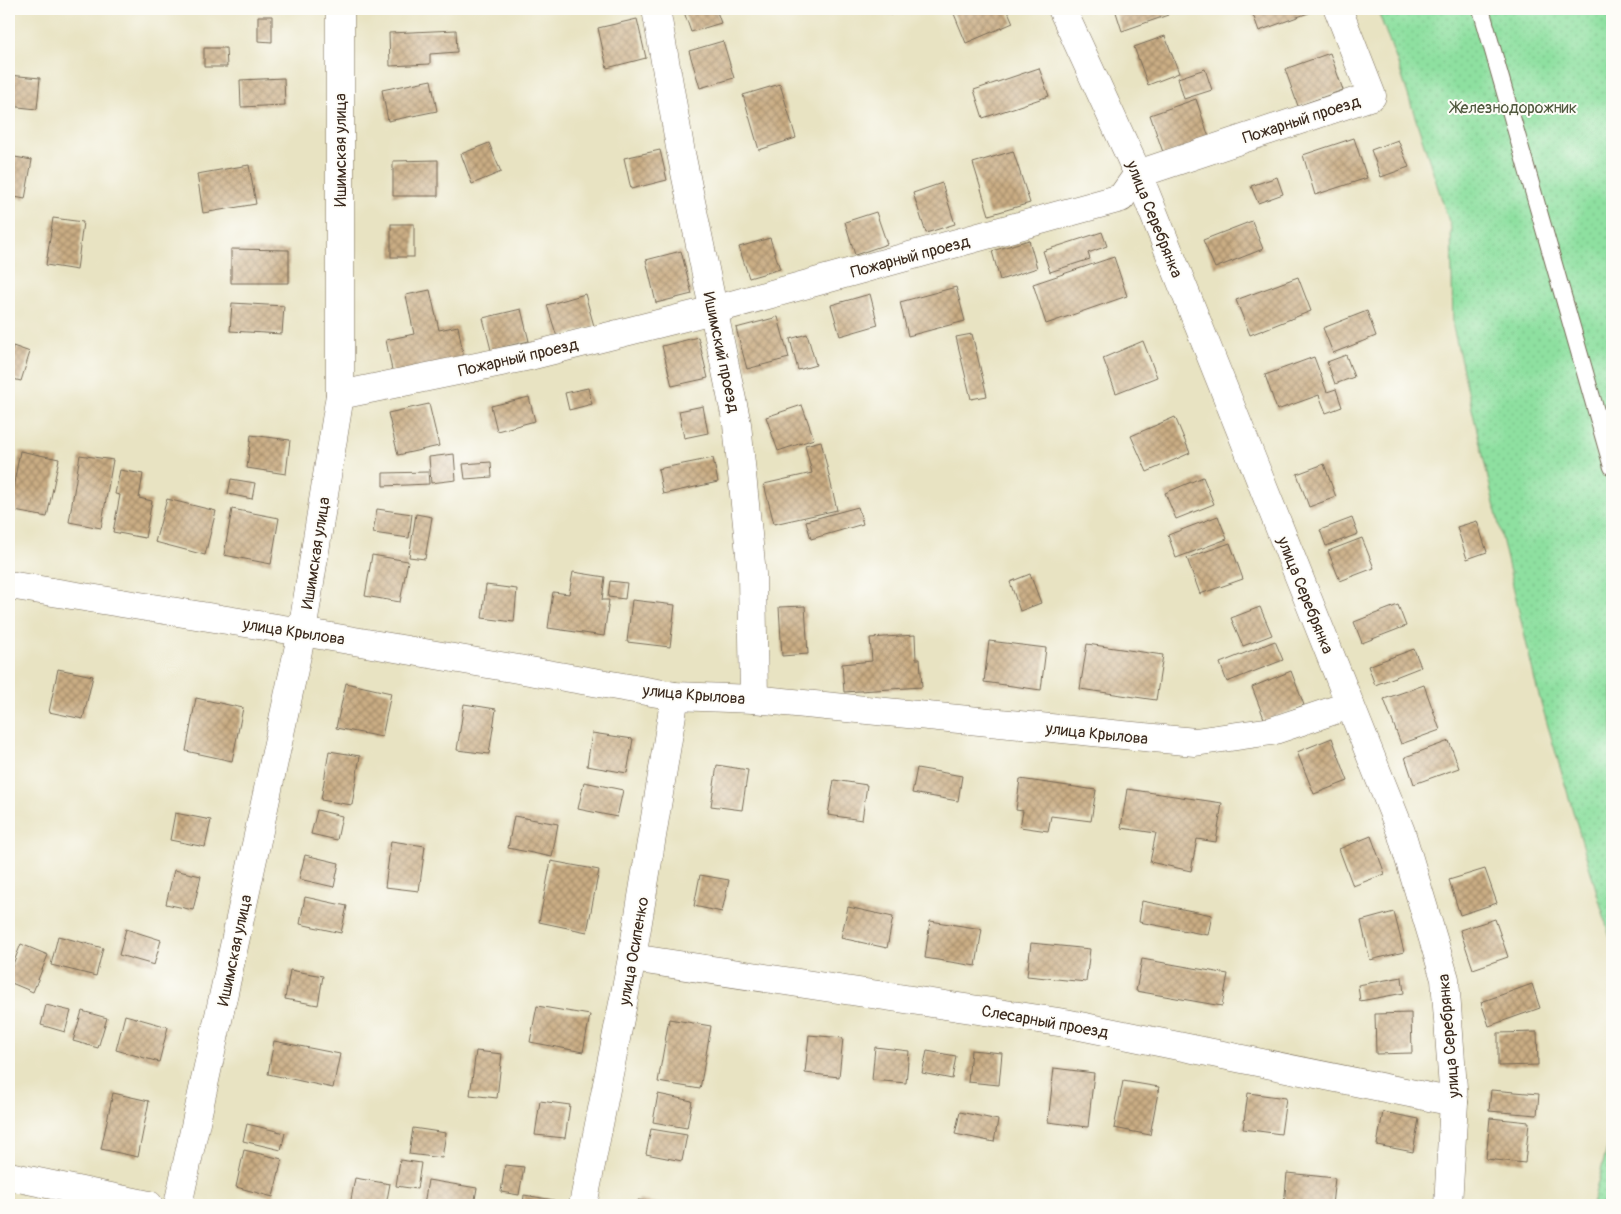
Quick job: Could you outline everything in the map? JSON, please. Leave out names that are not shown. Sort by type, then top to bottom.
[{"type":"street","name":"Ишимская улица","points":[[178,1205],[302,632],[340,395],[340,9]]},
{"type":"street","name":"Ишимский проезд","points":[[656,9],[681,153],[737,424],[752,574],[754,699]]},
{"type":"street","name":"улица Серебрянка","points":[[1062,9],[1138,174],[1401,832],[1445,979],[1454,1102],[1448,1205]]},
{"type":"street","name":"Пожарный проезд","points":[[340,395],[530,356],[713,310],[1121,198],[1138,174],[1372,96],[1338,9]]},
{"type":"street","name":"улица Крылова","points":[[9,586],[302,632],[675,696],[754,699],[1195,742],[1272,731],[1350,705]]},
{"type":"street","name":"улица Осипенко","points":[[583,1205],[632,958],[675,696]]},
{"type":"street","name":"Слесарный проезд","points":[[632,958],[1065,1023],[1454,1102]]},
{"type":"street","points":[[9,1176],[149,1205]]},
{"type":"lane","points":[[1481,9],[1612,467]]},
{"type":"green space","name":"Железнодорожник","points":[[1377,9],[1612,9],[1612,944],[1537,689],[1453,327],[1451,228],[1398,64]]},
{"type":"green space","points":[[1612,1129],[1612,1201],[1604,1205],[1592,1205]]},
{"type":"building","points":[[683,9],[716,9],[721,23],[691,32]]},
{"type":"building","points":[[888,9],[908,9],[890,15]]},
{"type":"building","points":[[952,9],[1007,9],[1013,23],[966,43]]},
{"type":"building","points":[[1115,9],[1166,9],[1168,15],[1122,31]]},
{"type":"building","points":[[1251,9],[1309,9],[1311,12],[1259,31]]},
{"type":"building","points":[[258,16],[272,16],[272,42],[258,41]]},
{"type":"building","points":[[637,19],[646,58],[607,68],[598,28]]},
{"type":"building","points":[[456,30],[457,52],[430,54],[430,64],[390,66],[389,33]]},
{"type":"building","points":[[1165,36],[1179,73],[1148,85],[1134,47]]},
{"type":"building","points":[[723,41],[734,78],[700,88],[689,51]]},
{"type":"building","points":[[204,48],[226,48],[227,67],[204,67]]},
{"type":"building","points":[[1330,53],[1343,90],[1298,106],[1285,69]]},
{"type":"building","points":[[1039,68],[1049,96],[983,118],[974,90]]},
{"type":"building","points":[[1205,69],[1212,90],[1184,99],[1178,78]]},
{"type":"building","points":[[9,75],[40,78],[37,109],[9,106]]},
{"type":"building","points":[[284,78],[285,105],[241,107],[240,80]]},
{"type":"building","points":[[431,80],[437,111],[388,121],[382,90]]},
{"type":"building","points":[[780,84],[796,138],[759,150],[743,95]]},
{"type":"building","points":[[1196,99],[1210,140],[1164,155],[1150,115]]},
{"type":"building","points":[[1354,138],[1367,178],[1315,195],[1303,155]]},
{"type":"building","points":[[1398,140],[1409,167],[1381,177],[1371,150]]},
{"type":"building","points":[[489,143],[501,172],[472,184],[461,154]]},
{"type":"building","points":[[660,150],[667,180],[631,189],[624,158]]},
{"type":"building","points":[[1013,151],[1030,203],[989,215],[973,163]]},
{"type":"building","points":[[9,156],[32,160],[25,199],[9,196]]},
{"type":"building","points":[[438,160],[438,196],[393,196],[393,161]]},
{"type":"building","points":[[249,165],[256,204],[203,213],[197,174]]},
{"type":"building","points":[[1277,177],[1283,194],[1258,203],[1251,186]]},
{"type":"building","points":[[942,183],[955,224],[926,233],[913,193]]},
{"type":"building","points":[[876,212],[887,244],[855,255],[845,222]]},
{"type":"building","points":[[53,218],[83,222],[77,270],[46,265]]},
{"type":"building","points":[[1252,221],[1263,249],[1215,268],[1203,240]]},
{"type":"building","points":[[391,224],[414,224],[414,257],[391,257]]},
{"type":"building","points":[[1102,232],[1107,246],[1088,253],[1090,259],[1050,272],[1043,251]]},
{"type":"building","points":[[770,238],[780,269],[749,278],[739,247]]},
{"type":"building","points":[[1029,240],[1037,268],[1000,280],[992,251]]},
{"type":"building","points":[[231,249],[289,250],[289,283],[231,283]]},
{"type":"building","points":[[681,251],[692,294],[656,303],[646,260]]},
{"type":"building","points":[[1114,257],[1127,296],[1046,324],[1033,284]]},
{"type":"building","points":[[1298,277],[1311,311],[1250,335],[1236,300]]},
{"type":"building","points":[[956,287],[965,321],[908,336],[900,302]]},
{"type":"building","points":[[430,290],[439,330],[458,326],[464,359],[393,375],[386,340],[414,334],[406,295]]},
{"type":"building","points":[[585,294],[594,326],[557,337],[547,305]]},
{"type":"building","points":[[870,294],[878,325],[840,336],[831,305]]},
{"type":"building","points":[[232,303],[284,306],[282,334],[230,331]]},
{"type":"building","points":[[521,309],[529,341],[491,350],[483,318]]},
{"type":"building","points":[[1367,311],[1376,336],[1333,353],[1323,328]]},
{"type":"building","points":[[778,317],[789,358],[747,369],[736,328]]},
{"type":"building","points":[[807,334],[816,365],[798,370],[790,339]]},
{"type":"building","points":[[972,334],[987,396],[971,399],[956,337]]},
{"type":"building","points":[[698,337],[708,378],[672,386],[662,346]]},
{"type":"building","points":[[1143,341],[1157,377],[1116,393],[1103,358]]},
{"type":"building","points":[[13,346],[30,352],[21,381],[9,378],[9,361]]},
{"type":"building","points":[[1346,355],[1354,377],[1335,384],[1327,362]]},
{"type":"building","points":[[1314,357],[1327,392],[1336,389],[1342,407],[1326,413],[1319,395],[1277,410],[1265,375]]},
{"type":"building","points":[[588,388],[592,404],[569,410],[565,393]]},
{"type":"building","points":[[529,397],[535,421],[497,431],[491,406]]},
{"type":"building","points":[[429,404],[439,446],[398,455],[388,413]]},
{"type":"building","points":[[802,405],[814,439],[778,451],[766,417]]},
{"type":"building","points":[[703,406],[708,433],[684,438],[679,411]]},
{"type":"building","points":[[1175,417],[1190,453],[1147,472],[1131,436]]},
{"type":"building","points":[[251,435],[290,440],[286,474],[247,468]]},
{"type":"building","points":[[821,441],[837,510],[774,524],[764,484],[812,473],[805,445]]},
{"type":"building","points":[[20,451],[59,459],[47,517],[9,510]]},
{"type":"building","points":[[454,454],[456,480],[431,483],[429,457]]},
{"type":"building","points":[[80,455],[113,460],[101,528],[69,522]]},
{"type":"building","points":[[713,458],[718,482],[663,494],[658,469]]},
{"type":"building","points":[[491,462],[492,477],[465,479],[463,464]]},
{"type":"building","points":[[1324,464],[1336,497],[1309,507],[1297,474]]},
{"type":"building","points":[[120,470],[143,474],[139,498],[152,501],[145,538],[113,532],[120,495],[115,494]]},
{"type":"building","points":[[428,472],[429,484],[383,486],[383,473]]},
{"type":"building","points":[[1203,477],[1214,504],[1176,519],[1165,493]]},
{"type":"building","points":[[231,479],[255,483],[252,499],[228,494]]},
{"type":"building","points":[[167,499],[216,511],[205,555],[155,542]]},
{"type":"building","points":[[858,507],[863,524],[811,539],[806,521]]},
{"type":"building","points":[[232,509],[279,518],[271,564],[224,555]]},
{"type":"building","points":[[377,509],[412,514],[409,538],[373,533]]},
{"type":"building","points":[[416,514],[432,517],[425,559],[409,557]]},
{"type":"building","points":[[1218,516],[1227,539],[1176,558],[1168,535]]},
{"type":"building","points":[[1352,518],[1358,534],[1326,546],[1320,530]]},
{"type":"building","points":[[1477,521],[1487,552],[1467,559],[1457,527]]},
{"type":"building","points":[[1362,538],[1374,568],[1340,581],[1328,551]]},
{"type":"building","points":[[1230,543],[1243,579],[1200,594],[1187,558]]},
{"type":"building","points":[[372,555],[408,561],[400,602],[365,596]]},
{"type":"building","points":[[573,572],[605,577],[602,600],[609,600],[604,636],[548,628],[553,592],[569,594]]},
{"type":"building","points":[[1030,574],[1041,603],[1020,611],[1010,582]]},
{"type":"building","points":[[610,581],[627,583],[625,599],[608,597]]},
{"type":"building","points":[[486,585],[517,589],[514,622],[482,618]]},
{"type":"building","points":[[632,600],[675,605],[670,647],[627,642]]},
{"type":"building","points":[[1398,605],[1406,626],[1362,643],[1354,622]]},
{"type":"building","points":[[805,606],[808,654],[782,656],[779,607]]},
{"type":"building","points":[[1260,607],[1272,635],[1243,646],[1231,618]]},
{"type":"building","points":[[915,635],[916,659],[920,659],[922,687],[844,692],[842,664],[872,661],[870,638]]},
{"type":"building","points":[[989,641],[1046,648],[1041,690],[984,682]]},
{"type":"building","points":[[1275,641],[1283,660],[1227,682],[1220,663]]},
{"type":"building","points":[[1087,644],[1163,655],[1156,700],[1080,689]]},
{"type":"building","points":[[1414,649],[1421,667],[1375,685],[1368,666]]},
{"type":"building","points":[[58,669],[93,676],[83,719],[49,712]]},
{"type":"building","points":[[1291,671],[1304,705],[1265,721],[1252,687]]},
{"type":"building","points":[[346,683],[391,693],[382,737],[336,728]]},
{"type":"building","points":[[1424,685],[1440,730],[1401,744],[1384,699]]},
{"type":"building","points":[[196,698],[243,708],[232,761],[186,751]]},
{"type":"building","points":[[464,704],[496,709],[489,754],[457,750]]},
{"type":"building","points":[[592,733],[633,739],[627,773],[587,766]]},
{"type":"building","points":[[1332,738],[1348,781],[1314,794],[1297,752]]},
{"type":"building","points":[[1449,741],[1459,768],[1414,784],[1405,757]]},
{"type":"building","points":[[329,751],[360,756],[352,805],[321,800]]},
{"type":"building","points":[[717,765],[748,770],[742,810],[711,806]]},
{"type":"building","points":[[917,768],[962,776],[958,801],[912,793]]},
{"type":"building","points":[[1020,779],[1096,790],[1091,821],[1051,816],[1048,831],[1020,827],[1023,811],[1016,810]]},
{"type":"building","points":[[834,780],[867,785],[862,820],[828,815]]},
{"type":"building","points":[[584,782],[623,790],[617,817],[578,809]]},
{"type":"building","points":[[1127,789],[1222,803],[1216,842],[1197,839],[1191,871],[1150,862],[1156,833],[1121,828]]},
{"type":"building","points":[[317,810],[342,816],[337,840],[311,834]]},
{"type":"building","points":[[175,813],[211,820],[205,847],[170,840]]},
{"type":"building","points":[[514,816],[558,824],[552,857],[508,848]]},
{"type":"building","points":[[1371,836],[1385,874],[1353,886],[1339,849]]},
{"type":"building","points":[[391,841],[425,846],[419,891],[385,887]]},
{"type":"building","points":[[305,855],[339,863],[334,887],[299,879]]},
{"type":"building","points":[[551,861],[599,870],[587,932],[539,922]]},
{"type":"building","points":[[1485,869],[1497,903],[1460,915],[1449,880]]},
{"type":"building","points":[[174,870],[201,876],[193,910],[166,904]]},
{"type":"building","points":[[700,875],[729,880],[722,912],[694,906]]},
{"type":"building","points":[[305,897],[347,906],[341,933],[300,924]]},
{"type":"building","points":[[1142,901],[1212,915],[1208,935],[1139,922]]},
{"type":"building","points":[[848,907],[893,917],[887,948],[841,938]]},
{"type":"building","points":[[1394,912],[1404,952],[1370,960],[1361,921]]},
{"type":"building","points":[[1495,919],[1508,957],[1473,969],[1460,930]]},
{"type":"building","points":[[930,921],[982,929],[976,966],[925,958]]},
{"type":"building","points":[[126,929],[161,940],[154,965],[119,955]]},
{"type":"building","points":[[58,936],[103,948],[96,976],[51,965]]},
{"type":"building","points":[[1031,943],[1090,949],[1086,982],[1027,976]]},
{"type":"building","points":[[21,944],[48,955],[33,992],[9,982],[9,974]]},
{"type":"building","points":[[1142,959],[1228,974],[1222,1006],[1136,991]]},
{"type":"building","points":[[290,970],[323,976],[318,1005],[285,999]]},
{"type":"building","points":[[1402,977],[1404,993],[1360,1001],[1358,985]]},
{"type":"building","points":[[1532,984],[1540,1008],[1489,1026],[1481,1002]]},
{"type":"building","points":[[46,1005],[71,1011],[65,1032],[41,1025]]},
{"type":"building","points":[[537,1006],[590,1015],[583,1052],[530,1042]]},
{"type":"building","points":[[82,1011],[107,1018],[98,1048],[73,1041]]},
{"type":"building","points":[[1411,1013],[1412,1053],[1376,1054],[1375,1014]]},
{"type":"building","points":[[125,1015],[168,1027],[159,1062],[116,1050]]},
{"type":"building","points":[[669,1019],[711,1026],[700,1089],[658,1082]]},
{"type":"building","points":[[1537,1032],[1538,1065],[1498,1066],[1498,1033]]},
{"type":"building","points":[[809,1035],[843,1038],[839,1077],[805,1073]]},
{"type":"building","points":[[274,1041],[340,1054],[333,1088],[268,1074]]},
{"type":"building","points":[[875,1047],[909,1051],[906,1083],[872,1080]]},
{"type":"building","points":[[971,1050],[1002,1053],[999,1085],[968,1082]]},
{"type":"building","points":[[476,1051],[502,1054],[497,1098],[470,1095]]},
{"type":"building","points":[[927,1051],[956,1056],[952,1079],[922,1073]]},
{"type":"building","points":[[1054,1068],[1094,1073],[1088,1127],[1048,1122]]},
{"type":"building","points":[[1123,1081],[1159,1087],[1150,1135],[1114,1128]]},
{"type":"building","points":[[1491,1090],[1539,1094],[1537,1115],[1489,1111]]},
{"type":"building","points":[[113,1093],[149,1101],[138,1157],[101,1149]]},
{"type":"building","points":[[1248,1093],[1286,1098],[1281,1134],[1243,1129]]},
{"type":"building","points":[[658,1094],[692,1101],[687,1128],[653,1122]]},
{"type":"building","points":[[540,1101],[570,1105],[565,1138],[535,1135]]},
{"type":"building","points":[[960,1112],[998,1120],[994,1142],[955,1134]]},
{"type":"building","points":[[1383,1112],[1419,1119],[1413,1152],[1377,1145]]},
{"type":"building","points":[[1490,1118],[1529,1122],[1525,1163],[1486,1159]]},
{"type":"building","points":[[247,1124],[285,1133],[281,1150],[243,1141]]},
{"type":"building","points":[[413,1128],[446,1133],[442,1158],[409,1154]]},
{"type":"building","points":[[651,1129],[687,1135],[682,1161],[646,1154]]},
{"type":"building","points":[[244,1150],[282,1159],[273,1197],[236,1187]]},
{"type":"building","points":[[400,1160],[421,1163],[417,1189],[396,1186]]},
{"type":"building","points":[[505,1165],[524,1167],[519,1195],[501,1192]]},
{"type":"building","points":[[1287,1173],[1335,1178],[1332,1205],[1284,1205]]},
{"type":"building","points":[[355,1178],[390,1184],[386,1205],[350,1205]]},
{"type":"building","points":[[428,1180],[477,1188],[474,1205],[424,1205]]},
{"type":"building","points":[[524,1195],[554,1200],[554,1205],[523,1205]]},
{"type":"building","points":[[638,1200],[662,1204],[662,1205],[637,1205]]}]
